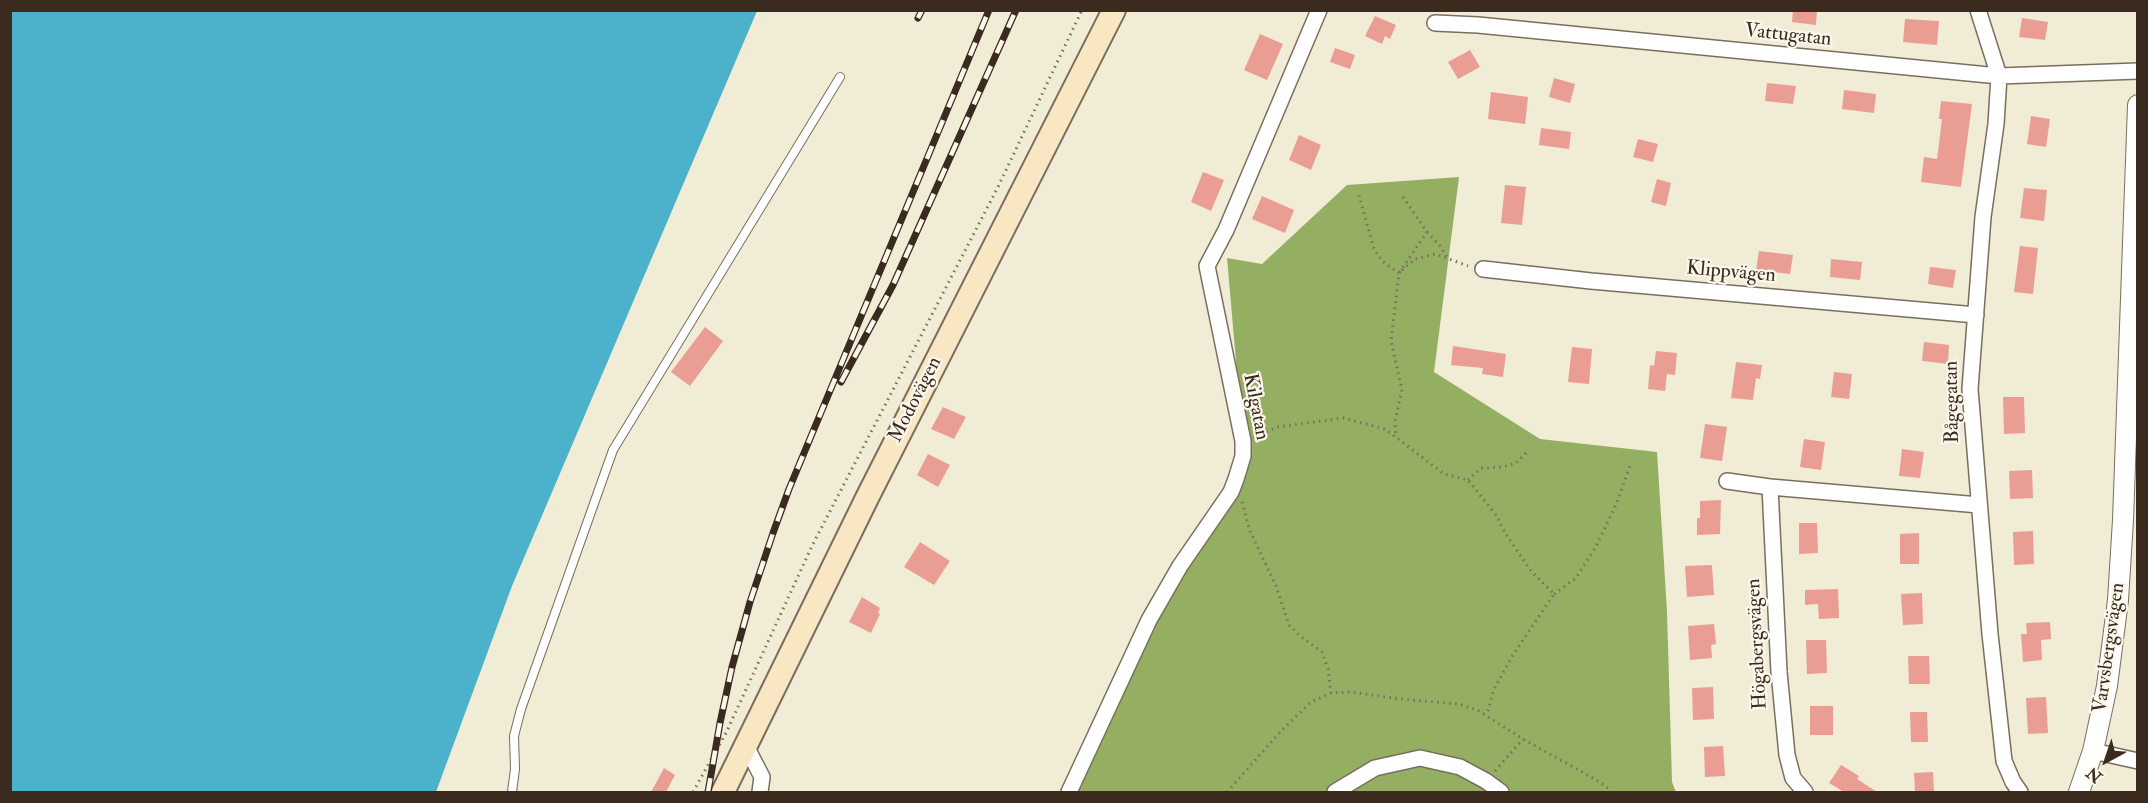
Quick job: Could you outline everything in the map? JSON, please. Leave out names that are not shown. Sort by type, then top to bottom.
[{"type":"main road","name":"Modovägen","points":[[723,792],[868,496],[1114,10]]},
{"type":"street","name":"Kilgatan","points":[[1069,792],[1149,621],[1180,566],[1231,492],[1236,480],[1243,456],[1243,441],[1207,266],[1226,230],[1319,10]]},
{"type":"street","name":"Bågegatan","points":[[1978,10],[2000,76],[1983,217],[1970,389],[1990,634],[2004,761],[2020,792]]},
{"type":"street","name":"Vattugatan","points":[[1435,23],[1478,18],[2000,76],[2138,71]]},
{"type":"street","name":"Varvsbergsvägen","points":[[2079,792],[2093,751],[2107,686],[2118,600],[2138,105]]},
{"type":"street","name":"Klippvägen","points":[[1483,269],[1591,281],[1976,315]]},
{"type":"street","points":[[1727,481],[1770,487],[1979,505]]},
{"type":"street","name":"Högabergsvägen","points":[[1770,487],[1779,672],[1786,755],[1793,778],[1805,792]]},
{"type":"street","points":[[745,744],[762,777],[760,792]]},
{"type":"street","points":[[2093,751],[2138,761]]},
{"type":"street","points":[[1335,792],[1375,768],[1420,758],[1460,767],[1502,792]]},
{"type":"lane","points":[[512,792],[515,769],[514,736],[520,709],[613,450],[840,77]]},
{"type":"path","points":[[693,792],[726,733],[812,546],[998,187],[1082,10]]},
{"type":"path","points":[[1359,195],[1374,249],[1382,261],[1399,273]]},
{"type":"path","points":[[1403,197],[1449,260]]},
{"type":"path","points":[[1396,437],[1395,421],[1402,390],[1391,341],[1399,273],[1427,232]]},
{"type":"path","points":[[1399,273],[1415,259],[1436,254],[1462,265],[1483,269]]},
{"type":"path","points":[[1243,441],[1278,427],[1343,418],[1385,429],[1444,474],[1468,480],[1496,515],[1505,533],[1531,571],[1554,594]]},
{"type":"path","points":[[1468,480],[1481,468],[1503,467],[1516,463],[1529,450]]},
{"type":"path","points":[[1487,714],[1494,689],[1514,655],[1554,594],[1576,578],[1595,548],[1616,505],[1631,463]]},
{"type":"path","points":[[1236,480],[1250,531],[1276,586],[1289,625],[1322,652],[1328,669],[1331,693]]},
{"type":"path","points":[[1227,792],[1281,731],[1311,702],[1331,693],[1352,692],[1459,704],[1487,714],[1612,792]]},
{"type":"path","points":[[1486,781],[1523,738]]},
{"type":"green space","points":[[1459,177],[1434,372],[1540,439],[1657,452],[1667,611],[1672,782],[1676,792],[1076,792],[1149,620],[1231,492],[1243,441],[1227,258],[1262,264],[1347,185]]},
{"type":"water","points":[[10,11],[757,11],[512,586],[436,792],[11,792]]},
{"type":"building","points":[[1793,10],[1817,10],[1816,25],[1792,22]]},
{"type":"building","points":[[1375,16],[1396,25],[1390,39],[1385,36],[1382,44],[1365,36]]},
{"type":"building","points":[[2022,18],[2048,22],[2045,40],[2019,37]]},
{"type":"building","points":[[1905,19],[1939,21],[1937,45],[1903,42]]},
{"type":"building","points":[[1260,34],[1283,44],[1267,80],[1244,70]]},
{"type":"building","points":[[1335,48],[1355,55],[1350,69],[1330,62]]},
{"type":"building","points":[[1470,50],[1480,67],[1458,79],[1448,62]]},
{"type":"building","points":[[1554,78],[1575,84],[1570,103],[1549,97]]},
{"type":"building","points":[[1767,83],[1796,86],[1793,104],[1765,101]]},
{"type":"building","points":[[1844,90],[1876,94],[1874,113],[1842,109]]},
{"type":"building","points":[[1491,92],[1528,97],[1525,124],[1488,119]]},
{"type":"building","points":[[1941,101],[1972,104],[1961,187],[1921,182],[1924,157],[1937,159],[1942,119],[1939,119]]},
{"type":"building","points":[[2031,116],[2050,119],[2046,147],[2027,144]]},
{"type":"building","points":[[1541,128],[1571,132],[1569,149],[1539,145]]},
{"type":"building","points":[[1299,135],[1321,145],[1311,170],[1289,160]]},
{"type":"building","points":[[1638,139],[1658,144],[1653,162],[1633,157]]},
{"type":"building","points":[[1203,172],[1224,180],[1211,211],[1191,202]]},
{"type":"building","points":[[1657,179],[1671,183],[1666,206],[1651,202]]},
{"type":"building","points":[[1505,185],[1526,187],[1522,225],[1501,223]]},
{"type":"building","points":[[2024,188],[2047,190],[2044,221],[2020,218]]},
{"type":"building","points":[[1262,196],[1294,210],[1285,233],[1252,219]]},
{"type":"building","points":[[2020,246],[2038,248],[2033,294],[2014,292]]},
{"type":"building","points":[[1759,251],[1793,255],[1790,274],[1756,270]]},
{"type":"building","points":[[1831,259],[1862,262],[1860,280],[1830,277]]},
{"type":"building","points":[[1930,267],[1956,270],[1953,288],[1928,284]]},
{"type":"building","points":[[705,327],[723,341],[690,386],[671,372]]},
{"type":"building","points":[[1924,342],[1949,345],[1948,364],[1922,361]]},
{"type":"building","points":[[1453,346],[1506,354],[1503,377],[1482,374],[1483,368],[1451,365]]},
{"type":"building","points":[[1572,347],[1592,349],[1589,384],[1568,382]]},
{"type":"building","points":[[1656,351],[1677,353],[1675,375],[1667,374],[1665,391],[1648,389],[1650,365],[1654,366]]},
{"type":"building","points":[[1736,362],[1762,365],[1760,379],[1756,378],[1753,400],[1731,398]]},
{"type":"building","points":[[1834,372],[1852,374],[1849,399],[1831,397]]},
{"type":"building","points":[[2003,397],[2024,397],[2025,433],[2004,434]]},
{"type":"building","points":[[943,407],[966,417],[954,439],[931,429]]},
{"type":"building","points":[[1705,424],[1727,427],[1722,461],[1700,458]]},
{"type":"building","points":[[1804,439],[1825,442],[1821,470],[1800,467]]},
{"type":"building","points":[[1902,449],[1924,452],[1920,478],[1899,476]]},
{"type":"building","points":[[928,454],[950,465],[938,487],[917,475]]},
{"type":"building","points":[[2032,470],[2033,498],[2010,499],[2009,471]]},
{"type":"building","points":[[1721,500],[1720,534],[1697,535],[1700,501]]},
{"type":"building","points":[[1799,523],[1817,523],[1818,553],[1799,554]]},
{"type":"building","points":[[2033,531],[2034,564],[2014,565],[2013,532]]},
{"type":"building","points":[[1919,533],[1919,564],[1900,564],[1900,534]]},
{"type":"building","points":[[920,542],[950,561],[934,585],[904,567]]},
{"type":"building","points":[[1712,565],[1714,595],[1687,597],[1685,566]]},
{"type":"building","points":[[1838,589],[1839,618],[1819,619],[1818,604],[1805,605],[1805,590]]},
{"type":"building","points":[[1922,593],[1923,624],[1903,625],[1901,594]]},
{"type":"building","points":[[862,597],[880,608],[878,613],[880,614],[871,633],[849,622]]},
{"type":"building","points":[[2050,622],[2051,639],[2041,640],[2042,660],[2023,662],[2021,634],[2027,634],[2026,623]]},
{"type":"building","points":[[1714,624],[1716,644],[1711,645],[1712,658],[1690,660],[1688,626]]},
{"type":"building","points":[[1806,640],[1826,640],[1827,673],[1807,674]]},
{"type":"building","points":[[1908,656],[1929,656],[1930,684],[1909,684]]},
{"type":"building","points":[[1713,687],[1714,719],[1693,720],[1692,688]]},
{"type":"building","points":[[2046,697],[2048,733],[2028,734],[2026,698]]},
{"type":"building","points":[[1810,706],[1833,706],[1833,735],[1810,735]]},
{"type":"building","points":[[1910,712],[1927,712],[1928,742],[1911,742]]},
{"type":"building","points":[[1723,746],[1725,776],[1705,777],[1704,747]]},
{"type":"building","points":[[1841,765],[1859,776],[1857,779],[1877,792],[1844,792],[1829,783]]},
{"type":"building","points":[[664,768],[675,775],[666,792],[651,792]]},
{"type":"building","points":[[1933,772],[1934,792],[1915,792],[1914,773]]},
{"type":"railway","points":[[918,18],[922,10]]},
{"type":"railway","points":[[708,792],[732,667],[750,602],[773,533],[789,489],[989,10]]},
{"type":"railway","points":[[841,382],[893,285],[1016,10]]}]
